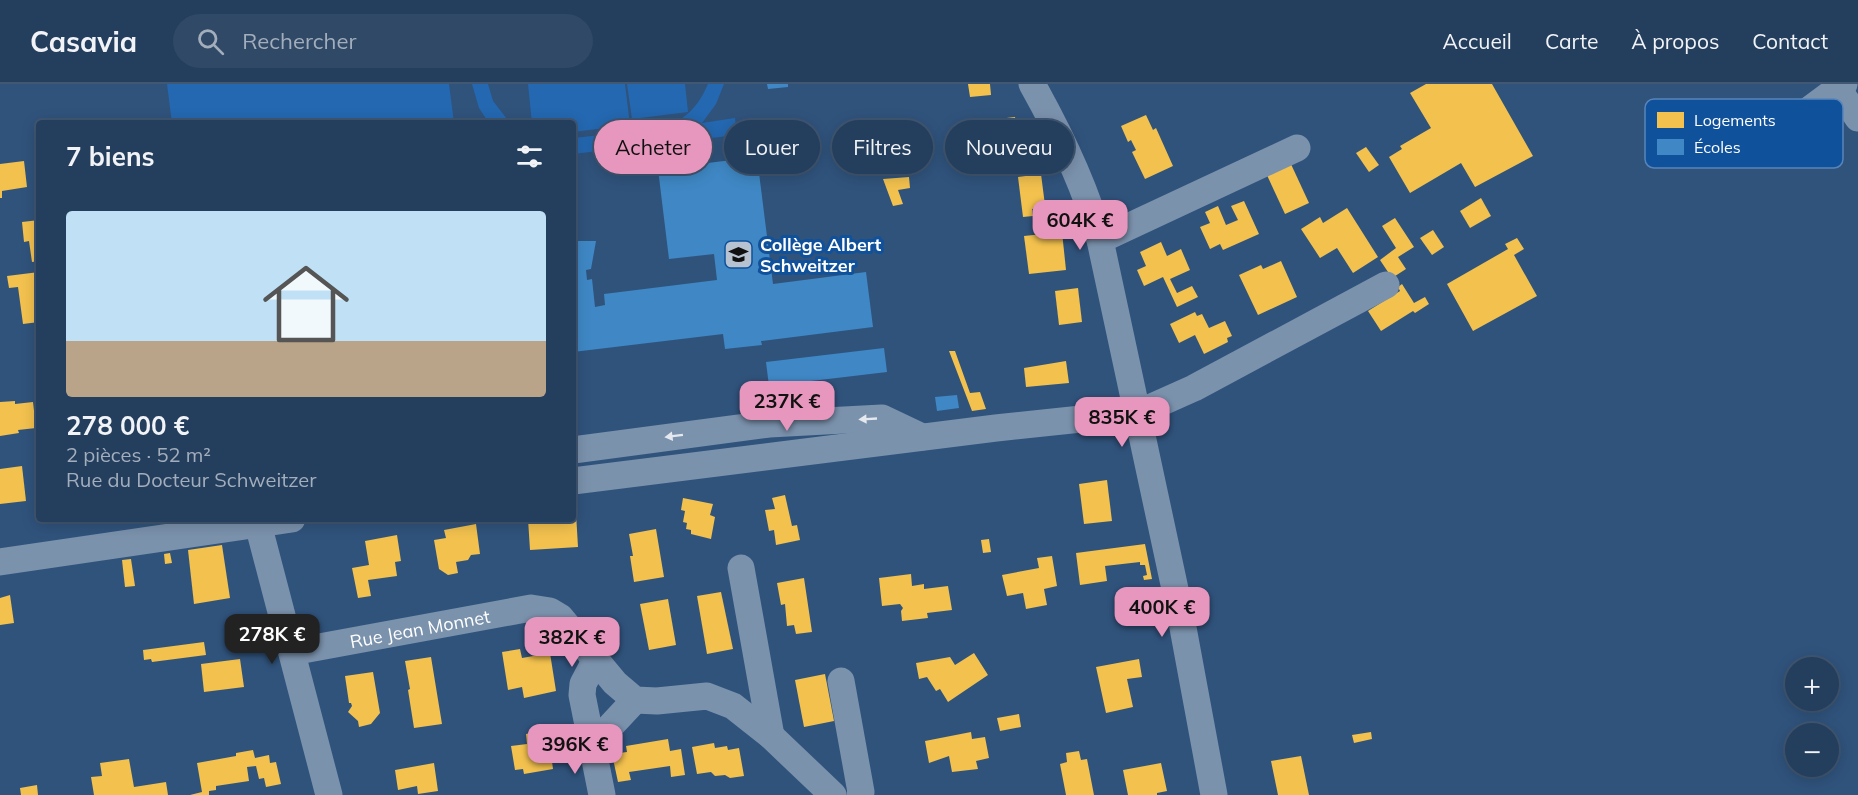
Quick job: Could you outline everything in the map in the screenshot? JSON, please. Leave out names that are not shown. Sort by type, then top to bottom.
[{"type":"street","points":[[1032,84],[1068,151],[1086,195],[1100,240],[1181,617],[1214,795]]},
{"type":"street","points":[[1824,99],[1841,87],[1858,118]]},
{"type":"street","points":[[1100,240],[1297,148]]},
{"type":"street","points":[[576,481],[922,437],[1138,413],[1194,388],[1386,285]]},
{"type":"street","points":[[576,450],[769,424],[882,418],[922,437]]},
{"type":"street","points":[[0,562],[156,529],[272,522]]},
{"type":"street","points":[[258,524],[329,795]]},
{"type":"street","points":[[741,568],[771,736]]},
{"type":"street","name":"Rue Jean Monnet","points":[[292,652],[540,608],[560,617],[615,683],[636,700]]},
{"type":"street","points":[[596,661],[583,684],[582,695],[602,795]]},
{"type":"street","points":[[841,681],[860,795]]},
{"type":"street","points":[[592,746],[636,700],[657,701],[707,696],[733,706],[771,736],[833,795]]},
{"type":"shaded area","points":[[167,84],[449,84],[454,120],[172,120]]},
{"type":"shaded area","points":[[472,84],[488,84],[493,101],[508,120],[487,120],[479,108]]},
{"type":"shaded area","points":[[528,84],[625,84],[629,120],[594,120],[594,129],[576,132],[576,120],[532,120]]},
{"type":"shaded area","points":[[627,84],[685,84],[688,112],[632,119]]},
{"type":"shaded area","points":[[708,84],[724,84],[716,104],[704,120],[679,120],[695,107]]},
{"type":"shaded area","points":[[735,118],[735,120],[724,120],[724,137],[712,138],[712,121]]},
{"type":"shaded area","points":[[594,136],[594,152],[576,154],[576,138]]},
{"type":"building: Logements","points":[[968,84],[990,84],[991,95],[970,97]]},
{"type":"building: Logements","points":[[1426,84],[1492,84],[1533,156],[1475,187],[1461,163],[1410,193],[1389,157],[1402,149],[1400,146],[1431,128],[1410,93]]},
{"type":"building: Logements","points":[[1146,115],[1153,130],[1156,128],[1173,166],[1145,179],[1132,152],[1136,150],[1131,140],[1128,142],[1121,126]]},
{"type":"building: Logements","points":[[1015,117],[1015,120],[990,120]]},
{"type":"building: Logements","points":[[1366,147],[1379,165],[1369,172],[1356,153]]},
{"type":"building: Logements","points":[[24,161],[27,187],[2,191],[2,198],[0,198],[0,164]]},
{"type":"building: Logements","points":[[1290,162],[1309,203],[1285,214],[1266,173]]},
{"type":"building: Logements","points":[[1041,174],[1046,213],[1040,214],[1039,208],[1032,209],[1033,216],[1023,217],[1018,177]]},
{"type":"building: Logements","points":[[909,177],[910,188],[898,190],[903,204],[893,206],[883,179]]},
{"type":"building: Logements","points":[[1481,198],[1491,216],[1470,228],[1460,211]]},
{"type":"building: Logements","points":[[1244,201],[1259,234],[1223,250],[1220,244],[1210,249],[1200,227],[1210,223],[1205,212],[1218,206],[1226,225],[1238,220],[1231,206]]},
{"type":"building: Logements","points":[[1347,208],[1378,257],[1353,273],[1337,248],[1320,258],[1301,229],[1320,217],[1323,223]]},
{"type":"building: Logements","points":[[1395,218],[1414,247],[1398,257],[1406,269],[1392,278],[1380,260],[1396,248],[1382,226]]},
{"type":"building: Logements","points":[[36,220],[36,261],[32,262],[29,241],[24,242],[22,222]]},
{"type":"building: Logements","points":[[1433,230],[1444,247],[1432,255],[1420,238]]},
{"type":"building: Logements","points":[[1062,232],[1066,270],[1029,274],[1024,236]]},
{"type":"building: Logements","points":[[1517,238],[1524,249],[1514,255],[1537,296],[1473,331],[1447,284],[1508,249],[1505,244]]},
{"type":"building: Logements","points":[[1161,242],[1167,256],[1181,249],[1190,270],[1170,279],[1177,293],[1192,286],[1198,297],[1177,307],[1163,277],[1144,286],[1137,270],[1146,266],[1140,252]]},
{"type":"building: Logements","points":[[1281,261],[1297,297],[1258,315],[1239,275],[1261,265],[1263,269]]},
{"type":"building: Logements","points":[[36,272],[36,322],[23,324],[18,287],[9,288],[7,276]]},
{"type":"building: Logements","points":[[1402,284],[1414,303],[1425,297],[1429,304],[1381,331],[1368,311],[1400,291],[1398,287]]},
{"type":"building: Logements","points":[[1078,288],[1082,322],[1059,325],[1055,291]]},
{"type":"building: Logements","points":[[1195,312],[1197,316],[1202,314],[1209,328],[1225,321],[1232,336],[1227,338],[1228,342],[1204,354],[1195,335],[1179,343],[1170,324]]},
{"type":"building: Logements","points":[[949,351],[955,351],[970,393],[980,392],[986,409],[972,411]]},
{"type":"building: Logements","points":[[1066,361],[1069,383],[1026,387],[1024,368]]},
{"type":"building: Logements","points":[[15,401],[15,404],[33,402],[36,428],[18,430],[19,433],[0,436],[0,402]]},
{"type":"building: Logements","points":[[22,466],[26,501],[0,504],[0,469]]},
{"type":"building: Logements","points":[[1107,480],[1112,521],[1084,524],[1079,484]]},
{"type":"building: Logements","points":[[785,495],[792,526],[797,525],[800,540],[776,545],[774,530],[769,531],[765,510],[775,509],[772,498]]},
{"type":"building: Logements","points":[[683,498],[713,504],[710,515],[715,517],[711,539],[691,534],[691,530],[686,529],[687,523],[683,522],[685,511],[681,510]]},
{"type":"building: Logements","points":[[576,513],[578,547],[530,550],[528,522],[576,522]]},
{"type":"building: Logements","points":[[476,524],[480,554],[471,555],[468,560],[456,562],[458,573],[448,575],[439,569],[434,540],[446,538],[444,530]]},
{"type":"building: Logements","points":[[656,529],[664,577],[634,582],[629,534]]},
{"type":"building: Logements","points":[[397,535],[401,561],[395,562],[397,576],[368,580],[371,596],[358,598],[352,568],[369,565],[365,541]]},
{"type":"building: Logements","points":[[989,539],[991,552],[983,553],[981,540]]},
{"type":"building: Logements","points":[[1145,544],[1152,579],[1144,580],[1143,576],[1147,575],[1145,565],[1140,565],[1140,562],[1105,566],[1107,581],[1080,585],[1076,553]]},
{"type":"building: Logements","points":[[222,545],[230,598],[194,604],[188,550]]},
{"type":"building: Logements","points":[[170,553],[172,563],[165,564],[164,554]]},
{"type":"building: Logements","points":[[1052,556],[1057,586],[1044,589],[1047,605],[1026,609],[1023,593],[1007,596],[1002,575],[1039,568],[1037,558]]},
{"type":"building: Logements","points":[[131,559],[135,586],[125,587],[122,560]]},
{"type":"building: Logements","points":[[911,574],[912,586],[924,584],[924,589],[948,586],[952,610],[927,613],[928,618],[902,621],[903,608],[900,604],[882,606],[879,578]]},
{"type":"building: Logements","points":[[804,578],[812,632],[796,634],[794,625],[787,626],[785,604],[781,605],[777,583]]},
{"type":"building: Logements","points":[[721,592],[733,649],[707,654],[697,596]]},
{"type":"building: Logements","points":[[1155,592],[1158,608],[1147,610],[1144,594]]},
{"type":"building: Logements","points":[[10,595],[14,623],[0,625],[0,598]]},
{"type":"building: Logements","points":[[668,599],[676,645],[649,650],[640,604]]},
{"type":"building: Logements","points":[[204,642],[206,655],[152,662],[151,659],[144,660],[143,650]]},
{"type":"building: Logements","points":[[520,649],[522,658],[550,653],[556,691],[524,698],[522,687],[508,690],[502,652]]},
{"type":"building: Logements","points":[[974,653],[988,675],[948,702],[940,689],[936,691],[927,677],[919,679],[916,663],[950,657],[955,665]]},
{"type":"building: Logements","points":[[431,657],[442,724],[414,728],[405,661]]},
{"type":"building: Logements","points":[[240,659],[244,687],[204,692],[201,664]]},
{"type":"building: Logements","points":[[1139,659],[1142,677],[1127,679],[1133,707],[1106,713],[1096,667]]},
{"type":"building: Logements","points":[[373,672],[380,713],[371,724],[359,727],[358,721],[348,712],[352,706],[349,703],[345,676]]},
{"type":"building: Logements","points":[[825,674],[834,721],[804,727],[795,680]]},
{"type":"building: Logements","points":[[1019,714],[1021,727],[1000,731],[997,718]]},
{"type":"building: Logements","points":[[550,730],[552,742],[546,742],[548,755],[551,754],[553,769],[524,774],[523,769],[515,770],[511,746],[527,744],[526,734]]},
{"type":"building: Logements","points":[[971,732],[972,739],[985,737],[989,758],[976,761],[978,769],[952,772],[949,756],[929,763],[925,741]]},
{"type":"building: Logements","points":[[1371,732],[1372,739],[1354,743],[1352,735]]},
{"type":"building: Logements","points":[[668,739],[670,751],[681,749],[685,775],[671,777],[670,766],[629,772],[631,780],[618,782],[612,754],[627,752],[626,746]]},
{"type":"building: Logements","points":[[714,743],[715,748],[727,746],[728,750],[739,748],[744,776],[730,778],[725,775],[715,776],[711,772],[697,774],[692,747]]},
{"type":"building: Logements","points":[[253,750],[255,758],[269,755],[270,763],[276,762],[281,784],[266,787],[264,778],[259,779],[256,766],[247,767],[249,781],[216,786],[216,790],[209,791],[209,795],[190,795],[202,792],[197,763],[236,756],[236,753]]},
{"type":"building: Logements","points":[[1079,751],[1081,760],[1087,759],[1094,795],[1066,795],[1060,764],[1067,762],[1066,753]]},
{"type":"building: Logements","points":[[1301,756],[1309,795],[1278,795],[1271,761]]},
{"type":"building: Logements","points":[[129,759],[134,787],[166,782],[168,795],[94,795],[91,777],[102,776],[100,763]]},
{"type":"building: Logements","points":[[434,763],[438,791],[418,794],[417,786],[398,790],[395,770]]},
{"type":"building: Logements","points":[[1161,763],[1167,791],[1157,793],[1157,795],[1128,795],[1123,770]]},
{"type":"building: Logements","points":[[37,785],[38,795],[21,795],[20,788]]},
{"type":"building: Écoles","points":[[767,84],[788,84],[788,87],[768,89]]},
{"type":"building: Écoles","points":[[724,161],[724,174],[759,174],[773,284],[866,272],[873,327],[761,341],[762,345],[725,349],[723,334],[576,352],[576,241],[596,241],[591,269],[586,270],[587,280],[592,279],[595,307],[605,305],[604,294],[717,280],[714,254],[669,259],[659,174],[712,174],[712,162]]},
{"type":"building: Écoles","points":[[884,348],[887,372],[769,386],[766,362]]},
{"type":"building: Écoles","points":[[957,395],[959,408],[937,411],[935,397]]},
{"type":"place","name":"Collège Albert Schweitzer","points":[[739,254]]}]
